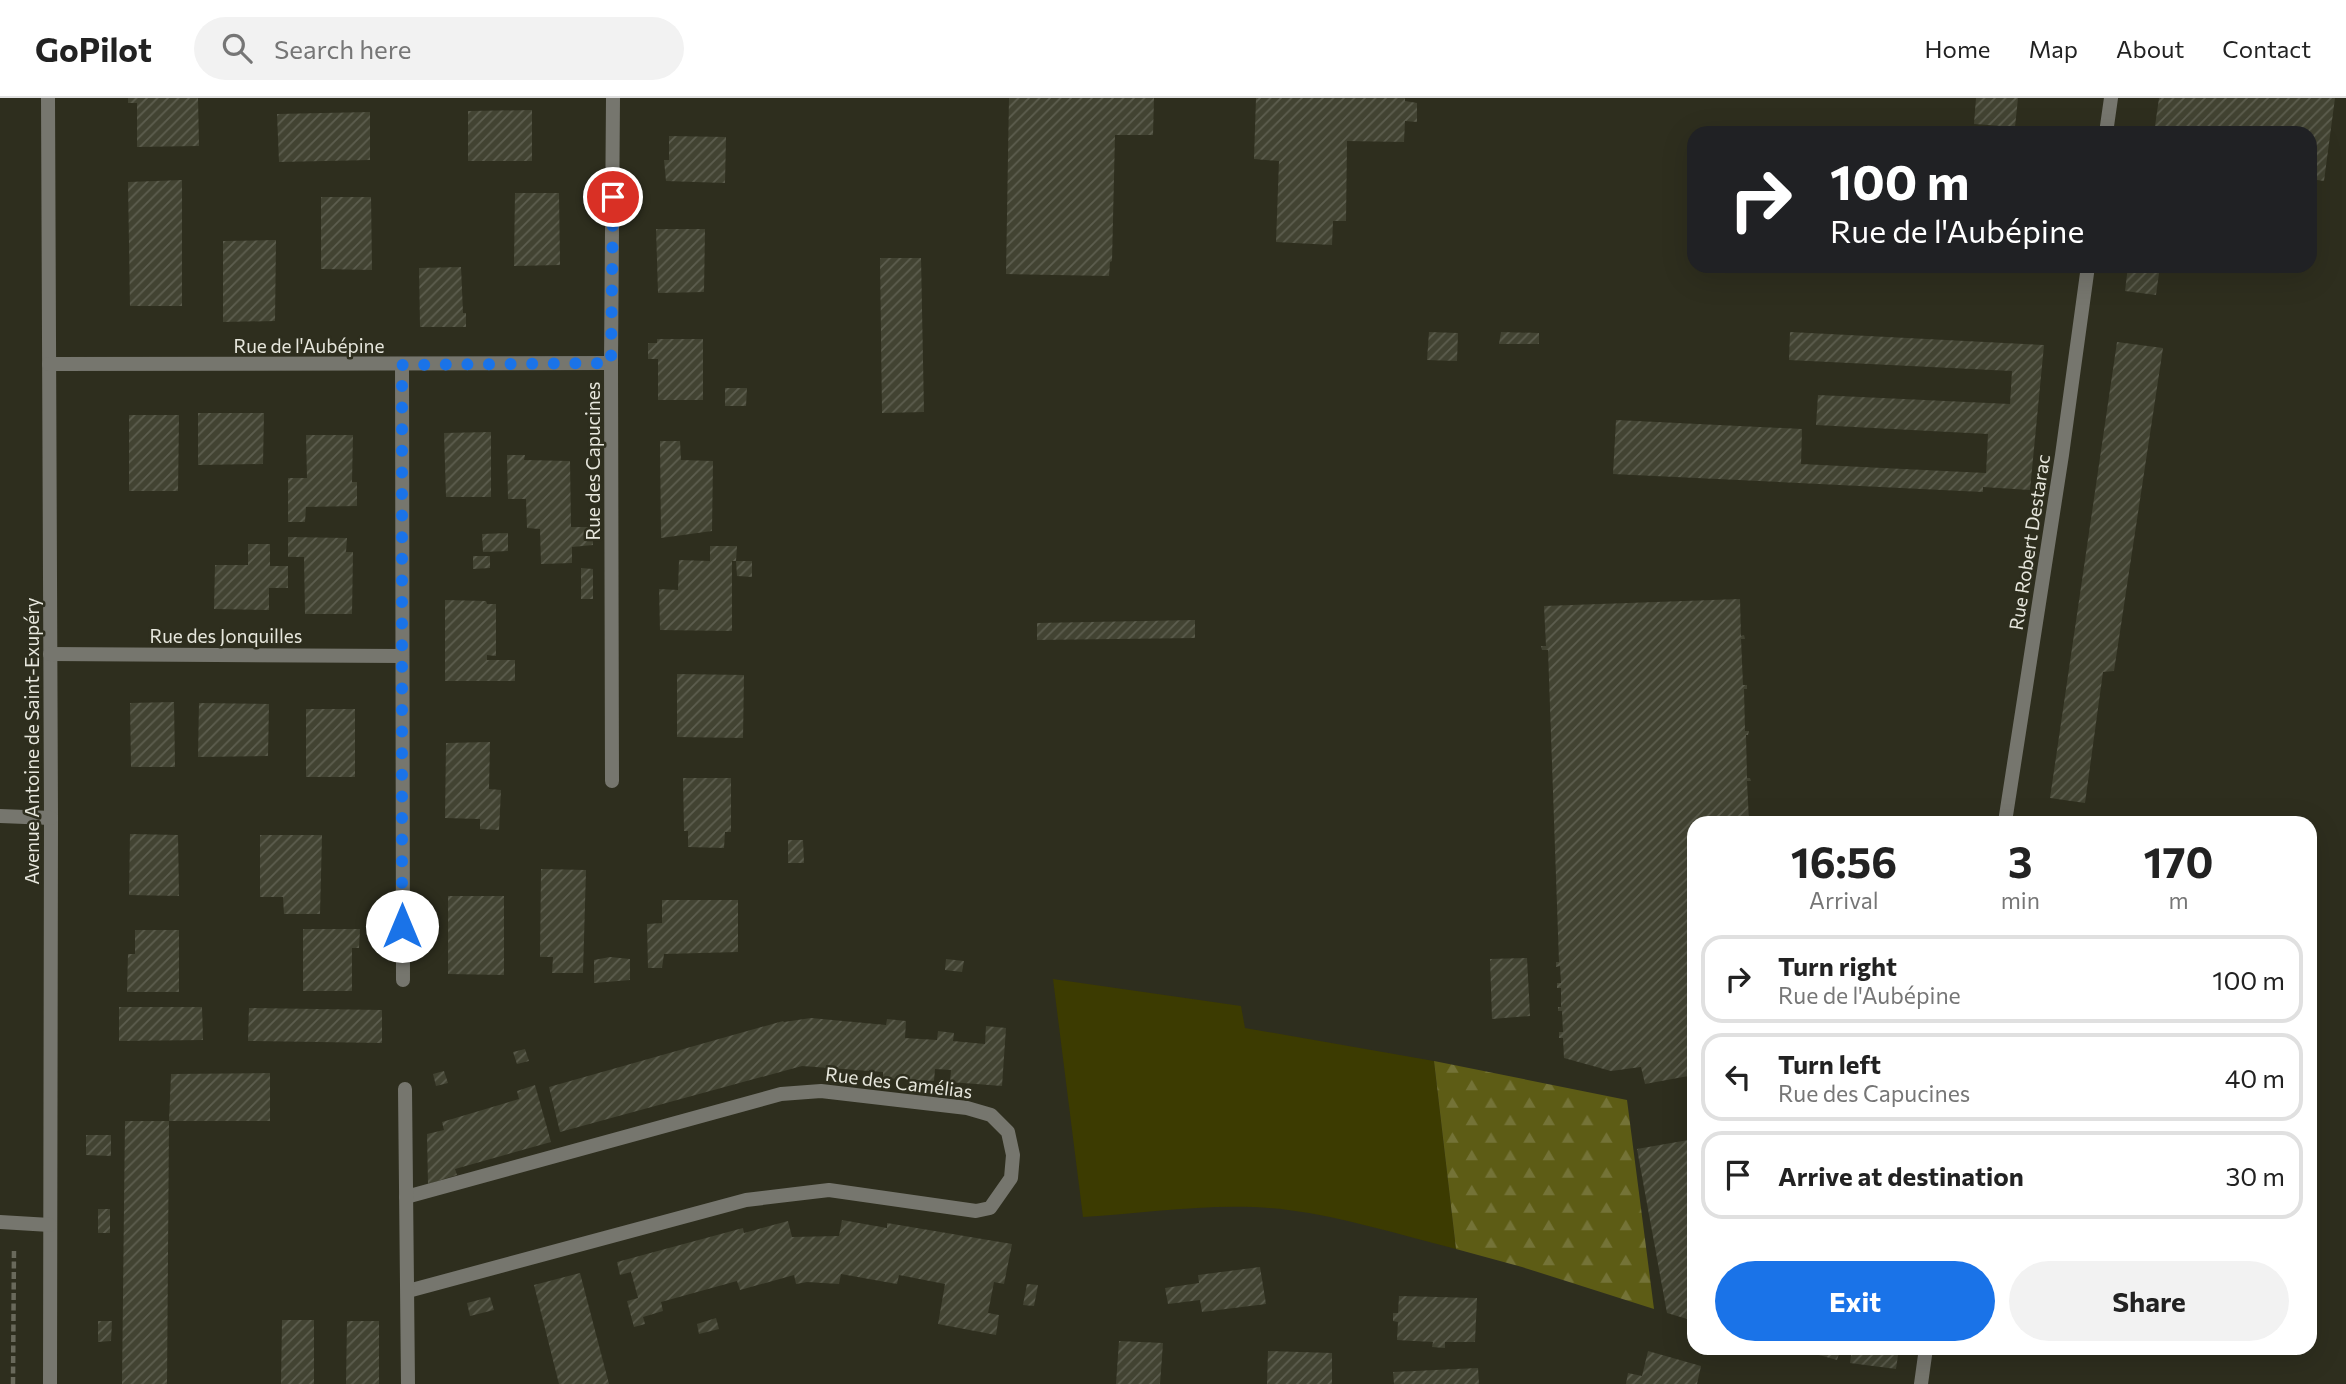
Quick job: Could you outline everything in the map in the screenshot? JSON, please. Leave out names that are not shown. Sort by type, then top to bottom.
[{"type":"street","name":"Avenue Antoine de Saint-Exupéry","points":[[48,98],[50,1384]]},
{"type":"street","name":"Rue des Capucines","points":[[612,781],[613,98]]},
{"type":"street","points":[[2107,126],[2110,98]]},
{"type":"street","name":"Rue Robert Destarac","points":[[2006,816],[2062,455],[2087,273]]},
{"type":"street","name":"Rue de l'Aubépine","points":[[49,364],[611,363]]},
{"type":"street","points":[[402,365],[403,980]]},
{"type":"street","name":"Rue des Jonquilles","points":[[50,654],[402,656]]},
{"type":"street","points":[[0,817],[51,818]]},
{"type":"street","points":[[405,1088],[408,1384]]},
{"type":"street","name":"Rue des Camélias","points":[[406,1197],[780,1094],[821,1091],[967,1108],[990,1115],[1008,1132],[1013,1155],[1011,1178],[990,1208],[975,1211],[829,1190],[746,1200],[408,1291]]},
{"type":"street","points":[[7,1223],[50,1225]]},
{"type":"street","points":[[1921,1384],[1925,1355]]},
{"type":"path","points":[[7,1223],[13,1384]]},
{"type":"shaded area","points":[[1053,979],[1241,1006],[1245,1028],[1434,1061],[1456,1249],[1330,1217],[1288,1210],[1212,1207],[1083,1217]]},
{"type":"green space","points":[[1434,1061],[1627,1100],[1654,1309],[1456,1249]]},
{"type":"building","points":[[128,98],[198,98],[199,146],[137,147],[137,103],[128,103]]},
{"type":"building","points":[[1009,98],[1154,98],[1153,135],[1115,135],[1112,261],[1109,276],[1006,274]]},
{"type":"building","points":[[1256,98],[1405,98],[1405,101],[1417,103],[1417,122],[1405,121],[1404,142],[1347,141],[1346,221],[1333,221],[1332,245],[1276,242],[1279,161],[1254,159]]},
{"type":"building","points":[[1976,98],[2018,98],[2015,126],[1974,124]]},
{"type":"building","points":[[2159,98],[2335,98],[2324,181],[2317,180],[2317,126],[2155,126]]},
{"type":"building","points":[[532,110],[532,161],[468,161],[468,111]]},
{"type":"building","points":[[370,112],[370,160],[279,162],[277,114]]},
{"type":"building","points":[[669,136],[726,137],[725,183],[666,181],[664,160],[669,160]]},
{"type":"building","points":[[182,180],[182,306],[130,306],[128,182]]},
{"type":"building","points":[[515,193],[559,193],[560,265],[514,266]]},
{"type":"building","points":[[321,197],[371,197],[372,270],[321,269]]},
{"type":"building","points":[[656,229],[705,229],[704,292],[658,293]]},
{"type":"building","points":[[276,240],[275,321],[223,322],[223,241]]},
{"type":"building","points":[[880,258],[921,258],[924,412],[882,413]]},
{"type":"building","points":[[461,267],[466,327],[420,327],[419,268]]},
{"type":"building","points":[[2127,273],[2159,273],[2156,295],[2125,291]]},
{"type":"building","points":[[1429,332],[1458,333],[1457,361],[1427,360]]},
{"type":"building","points":[[1501,332],[1539,333],[1539,344],[1499,344]]},
{"type":"building","points":[[1790,332],[2044,345],[2030,490],[1983,487],[1983,492],[1613,474],[1616,420],[1802,429],[1801,464],[1986,473],[1988,434],[1816,425],[1818,395],[2010,404],[2012,371],[1789,360]]},
{"type":"building","points":[[657,339],[703,339],[703,400],[658,400],[658,359],[648,359],[648,343],[657,343]]},
{"type":"building","points":[[2117,342],[2163,348],[2114,671],[2103,672],[2085,803],[2050,798]]},
{"type":"building","points":[[725,388],[747,388],[746,406],[725,406]]},
{"type":"building","points":[[198,413],[264,413],[263,464],[198,465]]},
{"type":"building","points":[[129,415],[179,415],[178,491],[129,491]]},
{"type":"building","points":[[491,432],[491,497],[446,497],[444,433]]},
{"type":"building","points":[[306,435],[353,435],[352,482],[357,482],[357,506],[306,507],[305,522],[288,522],[288,478],[307,478]]},
{"type":"building","points":[[660,441],[680,441],[681,460],[713,461],[712,531],[661,538]]},
{"type":"building","points":[[507,455],[525,455],[524,460],[570,461],[571,527],[593,527],[593,545],[572,547],[572,563],[541,564],[540,529],[527,528],[526,499],[508,499]]},
{"type":"building","points":[[508,533],[508,551],[483,552],[482,534]]},
{"type":"building","points":[[288,537],[347,538],[346,552],[353,552],[352,614],[305,614],[304,557],[288,557]]},
{"type":"building","points":[[248,544],[270,544],[270,566],[288,566],[288,588],[269,588],[269,610],[214,609],[215,565],[248,565]]},
{"type":"building","points":[[710,546],[737,546],[736,561],[732,561],[732,631],[660,630],[659,589],[678,590],[679,560],[710,561]]},
{"type":"building","points":[[473,556],[490,556],[490,568],[473,569]]},
{"type":"building","points":[[736,561],[752,561],[752,577],[737,576]]},
{"type":"building","points":[[581,568],[593,569],[593,599],[581,599]]},
{"type":"building","points":[[1740,599],[1741,636],[1744,635],[1745,639],[1741,639],[1743,685],[1747,685],[1747,689],[1744,689],[1745,731],[1749,731],[1746,735],[1747,778],[1751,781],[1747,781],[1749,816],[1687,816],[1687,1076],[1645,1084],[1641,1067],[1611,1071],[1564,1058],[1563,1038],[1559,1038],[1559,1032],[1563,1032],[1562,1011],[1558,1011],[1558,1007],[1561,1007],[1561,988],[1557,988],[1557,983],[1561,983],[1560,966],[1556,967],[1556,962],[1559,962],[1548,650],[1542,650],[1541,646],[1546,646],[1544,606]]},
{"type":"building","points":[[445,600],[486,601],[487,604],[496,604],[496,656],[487,655],[487,660],[515,660],[515,681],[445,681]]},
{"type":"building","points":[[1195,620],[1195,638],[1037,640],[1037,623]]},
{"type":"building","points":[[677,674],[744,675],[743,738],[677,737]]},
{"type":"building","points":[[174,702],[175,767],[131,767],[130,703]]},
{"type":"building","points":[[199,703],[269,704],[268,756],[198,757]]},
{"type":"building","points":[[306,709],[355,709],[355,777],[306,777]]},
{"type":"building","points":[[490,742],[489,789],[501,790],[499,830],[480,829],[480,819],[445,818],[446,743]]},
{"type":"building","points":[[683,778],[731,778],[731,832],[725,832],[724,848],[688,847],[688,831],[684,831]]},
{"type":"building","points":[[130,834],[178,835],[179,896],[129,895]]},
{"type":"building","points":[[260,835],[322,835],[320,914],[284,914],[283,897],[260,897]]},
{"type":"building","points":[[788,840],[803,840],[804,863],[788,863]]},
{"type":"building","points":[[541,869],[586,870],[583,973],[552,973],[553,957],[540,957]]},
{"type":"building","points":[[448,896],[504,896],[504,975],[448,974]]},
{"type":"building","points":[[662,900],[738,900],[738,952],[664,954],[662,968],[648,968],[647,924],[662,923]]},
{"type":"building","points":[[303,929],[360,929],[359,948],[352,948],[352,991],[303,991]]},
{"type":"building","points":[[135,930],[179,930],[179,992],[127,992],[128,954],[135,954]]},
{"type":"building","points":[[610,957],[630,959],[630,980],[594,983],[594,960]]},
{"type":"building","points":[[1527,958],[1530,1016],[1492,1019],[1490,959]]},
{"type":"building","points":[[946,959],[964,961],[962,972],[945,970]]},
{"type":"building","points":[[119,1007],[202,1007],[203,1040],[119,1041]]},
{"type":"building","points":[[249,1008],[382,1010],[382,1043],[248,1041]]},
{"type":"building","points":[[811,1018],[886,1025],[887,1019],[906,1021],[905,1038],[937,1040],[938,1031],[954,1033],[953,1041],[985,1044],[986,1026],[1006,1028],[1002,1086],[950,1082],[951,1070],[935,1069],[934,1081],[883,1078],[883,1072],[802,1066],[560,1132],[549,1087],[783,1021]]},
{"type":"building","points":[[525,1049],[529,1061],[517,1064],[513,1052]]},
{"type":"building","points":[[444,1071],[448,1083],[436,1086],[433,1074]]},
{"type":"building","points":[[270,1073],[270,1121],[169,1121],[171,1074]]},
{"type":"building","points":[[535,1085],[551,1142],[455,1169],[457,1175],[428,1184],[427,1134],[444,1130],[442,1122],[519,1099],[517,1091]]},
{"type":"building","points":[[125,1121],[169,1121],[167,1384],[122,1384]]},
{"type":"building","points":[[86,1135],[111,1135],[111,1156],[86,1155]]},
{"type":"building","points":[[1687,1140],[1687,1319],[1667,1313],[1637,1149]]},
{"type":"building","points":[[98,1209],[110,1209],[110,1233],[98,1233]]},
{"type":"building","points":[[842,1220],[887,1228],[887,1223],[1012,1244],[1004,1284],[994,1282],[988,1313],[999,1315],[996,1335],[938,1324],[945,1284],[899,1275],[897,1284],[841,1274],[839,1284],[796,1284],[794,1275],[740,1290],[737,1281],[661,1302],[663,1311],[643,1317],[645,1324],[634,1327],[627,1301],[638,1298],[631,1272],[620,1275],[617,1262],[743,1228],[744,1233],[788,1221],[792,1237],[839,1236]]},
{"type":"building","points":[[1260,1267],[1266,1304],[1202,1312],[1200,1300],[1168,1304],[1165,1288],[1199,1283],[1198,1275]]},
{"type":"building","points":[[580,1273],[609,1384],[559,1384],[534,1285]]},
{"type":"building","points":[[1027,1284],[1038,1285],[1034,1306],[1023,1305]]},
{"type":"building","points":[[1399,1296],[1477,1298],[1475,1342],[1445,1342],[1445,1348],[1432,1347],[1433,1342],[1397,1340],[1398,1322],[1393,1321],[1393,1313],[1398,1313]]},
{"type":"building","points":[[490,1297],[494,1310],[470,1316],[467,1303]]},
{"type":"building","points":[[716,1318],[719,1329],[699,1334],[697,1324]]},
{"type":"building","points":[[282,1320],[314,1320],[314,1384],[281,1384]]},
{"type":"building","points":[[98,1321],[112,1321],[111,1341],[98,1342]]},
{"type":"building","points":[[347,1321],[379,1321],[379,1384],[346,1384]]},
{"type":"building","points":[[1119,1341],[1163,1343],[1160,1384],[1116,1384]]},
{"type":"building","points":[[1268,1351],[1332,1353],[1332,1384],[1267,1384]]},
{"type":"building","points":[[1648,1351],[1701,1366],[1697,1384],[1626,1384],[1628,1373],[1642,1376]]},
{"type":"building","points":[[1819,1355],[1839,1355],[1837,1360]]},
{"type":"building","points":[[1851,1355],[1898,1355],[1896,1369],[1850,1363]]},
{"type":"building","points":[[1478,1368],[1479,1384],[1394,1384],[1393,1372]]},
{"type":"route","points":[[402,926],[402,365],[611,363],[613,197]]}]
